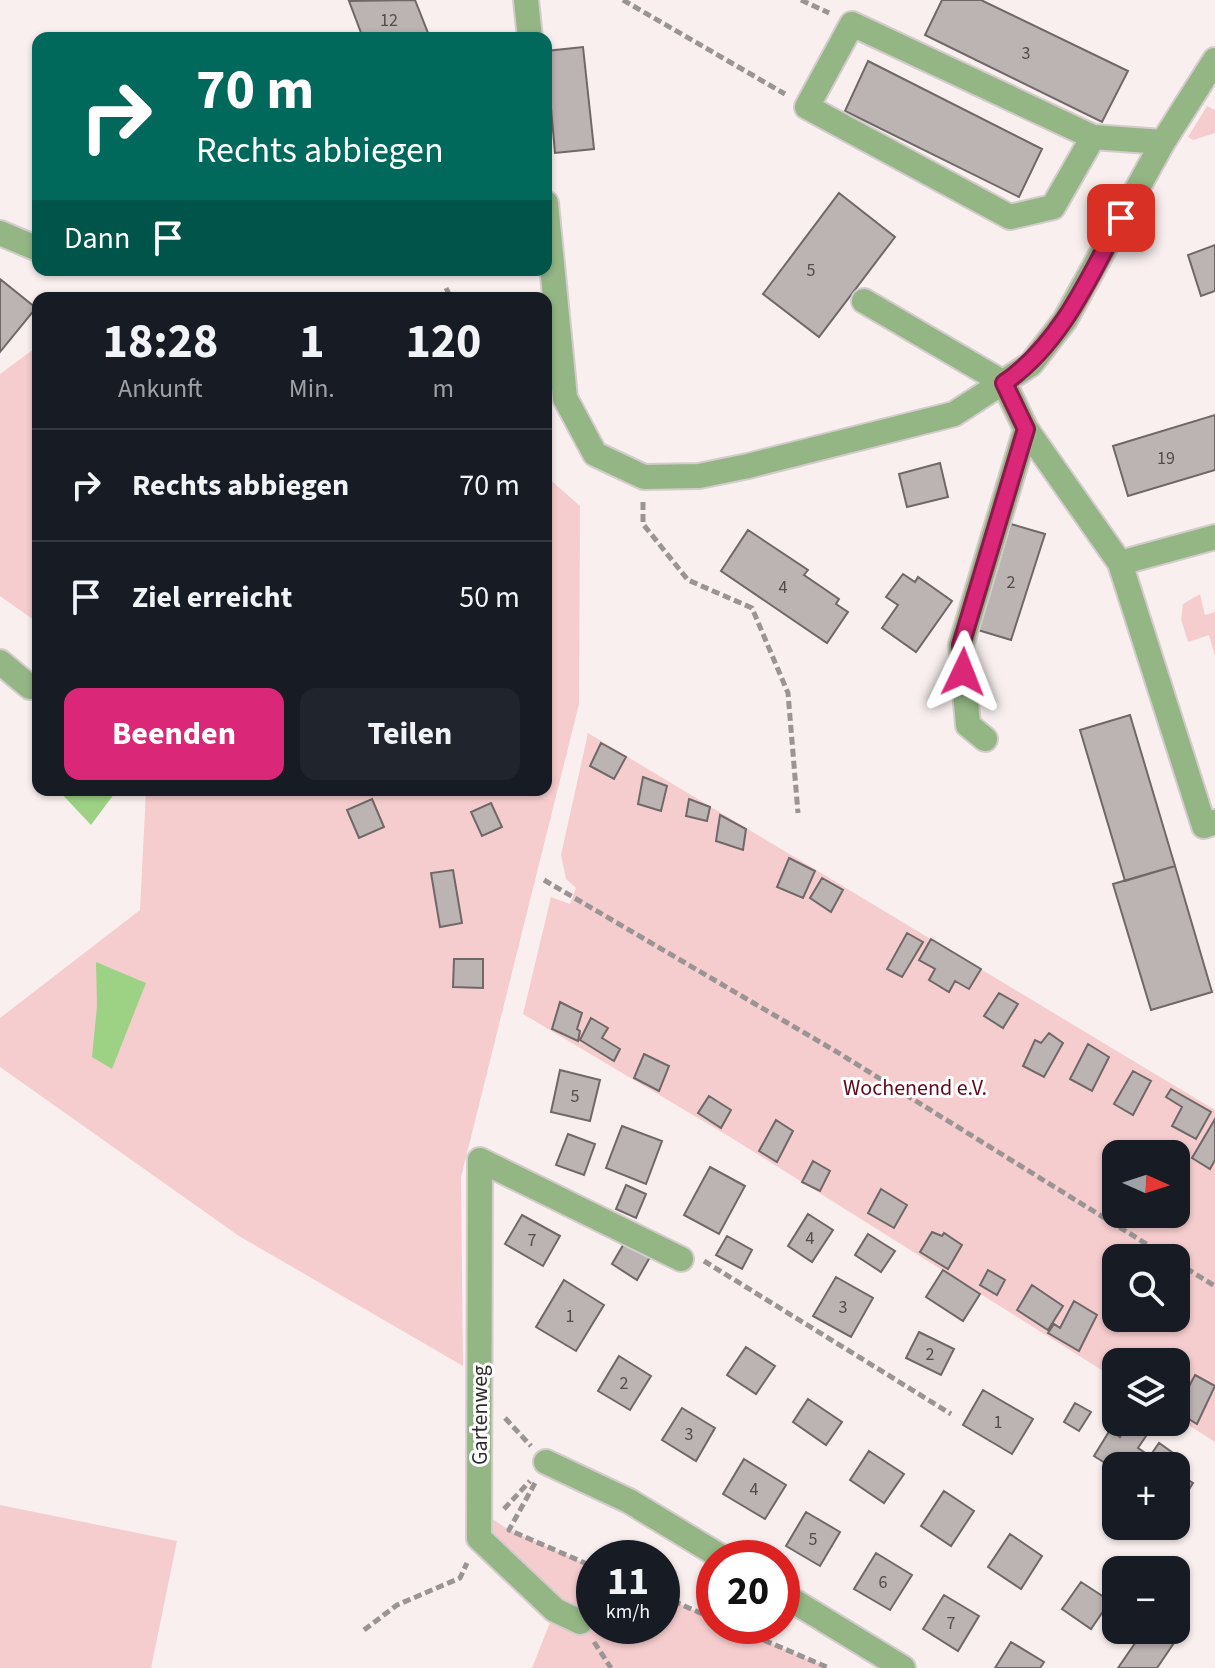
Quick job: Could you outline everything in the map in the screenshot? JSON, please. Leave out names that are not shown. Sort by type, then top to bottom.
[{"type":"street","points":[[526,0],[529,32]]},
{"type":"street","points":[[1093,137],[1053,207],[1010,217],[807,107],[852,24],[1093,137],[1163,142]]},
{"type":"street","points":[[552,265],[565,398],[595,454],[644,477],[712,473],[954,414],[1031,364],[1065,320],[1163,142],[1215,60]]},
{"type":"street","points":[[0,233],[32,246]]},
{"type":"street","points":[[864,301],[1004,383],[1026,429],[1120,563],[1204,826],[1215,822]]},
{"type":"street","points":[[985,739],[968,725],[961,645],[1026,429]]},
{"type":"street","points":[[1120,563],[1215,537]]},
{"type":"street","points":[[0,662],[30,687]]},
{"type":"street","name":"Gartenweg","points":[[576,1620],[555,1610],[479,1538],[480,1160],[681,1259]]},
{"type":"street","points":[[546,1462],[629,1501],[696,1542]]},
{"type":"street","points":[[800,1605],[903,1668]]},
{"type":"path","points":[[623,0],[807,107]]},
{"type":"path","points":[[446,288],[448,292]]},
{"type":"path","points":[[644,477],[643,524],[688,580],[752,608],[788,693],[798,813]]},
{"type":"path","points":[[544,880],[837,1052],[1146,1244]]},
{"type":"path","points":[[681,1259],[695,1255],[951,1414]]},
{"type":"path","points":[[1190,1271],[1215,1286]]},
{"type":"path","points":[[481,1392],[546,1462],[509,1530],[576,1559]]},
{"type":"path","points":[[773,1644],[829,1668]]},
{"type":"green space","points":[[1207,106],[1215,110],[1215,133],[1193,140],[1188,137]]},
{"type":"green space","points":[[32,350],[32,619],[0,596],[0,374]]},
{"type":"green space","points":[[552,481],[580,506],[579,704],[461,1177],[463,1366],[239,1236],[0,1067],[0,1018],[140,910],[146,796],[552,796]]},
{"type":"green space","points":[[1200,594],[1205,615],[1215,612],[1215,656],[1209,635],[1188,642],[1181,619],[1183,604]]},
{"type":"green space","name":"Wochenend e.V.","points":[[588,733],[1215,1110],[1215,1442],[1190,1426],[1190,1348],[1102,1348],[1102,1370],[730,1137],[523,1014],[551,897],[570,904],[576,888],[566,879],[561,855]]},
{"type":"green space","points":[[0,1505],[177,1541],[151,1668],[0,1668]]},
{"type":"green space","points":[[479,1510],[509,1530],[576,1559],[576,1644],[680,1644],[680,1604],[696,1611],[696,1644],[773,1644],[829,1668],[532,1668],[555,1610],[479,1538]]},
{"type":"shaded area","points":[[64,796],[113,796],[91,825]]},
{"type":"shaded area","points":[[96,962],[146,983],[112,1069],[92,1057],[97,1006]]},
{"type":"building","points":[[415,0],[428,32],[361,32],[349,1]]},
{"type":"building","points":[[942,0],[981,0],[1128,71],[1102,122],[925,35]]},
{"type":"building","points":[[583,47],[594,149],[555,153],[552,50]]},
{"type":"building","points":[[868,61],[1042,149],[1019,197],[845,111]]},
{"type":"building","points":[[839,193],[895,237],[819,337],[763,294]]},
{"type":"building","points":[[1215,245],[1215,291],[1201,296],[1188,255]]},
{"type":"building","points":[[0,279],[32,305],[32,313],[0,352]]},
{"type":"building","points":[[1215,415],[1215,470],[1128,496],[1113,446]]},
{"type":"building","points":[[940,463],[948,497],[907,507],[899,474]]},
{"type":"building","points":[[1011,524],[1045,534],[1011,640],[978,630]]},
{"type":"building","points":[[748,530],[808,570],[804,575],[839,599],[836,604],[848,612],[827,643],[721,571]]},
{"type":"building","points":[[903,574],[915,582],[918,577],[952,601],[916,652],[882,628],[898,605],[886,597]]},
{"type":"building","points":[[1130,715],[1175,866],[1125,881],[1080,730]]},
{"type":"building","points":[[601,743],[626,757],[614,779],[590,766]]},
{"type":"building","points":[[643,777],[667,786],[661,811],[638,804]]},
{"type":"building","points":[[372,799],[384,827],[359,838],[347,810]]},
{"type":"building","points":[[689,799],[710,807],[707,821],[686,816]]},
{"type":"building","points":[[491,803],[502,827],[482,836],[471,812]]},
{"type":"building","points":[[720,815],[746,829],[743,850],[716,841]]},
{"type":"building","points":[[789,858],[815,871],[803,898],[777,887]]},
{"type":"building","points":[[1175,866],[1212,992],[1151,1010],[1113,884]]},
{"type":"building","points":[[453,870],[462,923],[440,927],[431,873]]},
{"type":"building","points":[[822,878],[843,890],[831,912],[810,898]]},
{"type":"building","points":[[907,933],[923,942],[902,977],[887,969]]},
{"type":"building","points":[[931,939],[981,969],[969,989],[955,981],[949,992],[929,980],[935,969],[919,960]]},
{"type":"building","points":[[454,959],[483,959],[483,988],[453,987]]},
{"type":"building","points":[[999,993],[1018,1004],[1003,1028],[984,1016]]},
{"type":"building","points":[[560,1002],[582,1013],[577,1029],[580,1031],[578,1041],[552,1029]]},
{"type":"building","points":[[591,1018],[608,1028],[602,1038],[620,1049],[614,1061],[580,1040]]},
{"type":"building","points":[[1049,1033],[1063,1043],[1044,1077],[1023,1066],[1035,1040],[1041,1043]]},
{"type":"building","points":[[1088,1044],[1109,1057],[1092,1091],[1070,1079]]},
{"type":"building","points":[[644,1054],[669,1066],[659,1091],[634,1078]]},
{"type":"building","points":[[560,1070],[600,1080],[590,1121],[551,1112]]},
{"type":"building","points":[[1133,1071],[1151,1081],[1133,1115],[1114,1104]]},
{"type":"building","points":[[1171,1089],[1211,1112],[1196,1139],[1172,1126],[1182,1107],[1166,1097]]},
{"type":"building","points":[[709,1096],[731,1110],[721,1128],[698,1113]]},
{"type":"building","points":[[1215,1119],[1215,1160],[1210,1169],[1192,1158]]},
{"type":"building","points":[[776,1120],[793,1131],[777,1162],[759,1151]]},
{"type":"building","points":[[622,1126],[662,1141],[646,1184],[606,1168]]},
{"type":"building","points":[[568,1134],[595,1144],[584,1175],[556,1165]]},
{"type":"building","points":[[813,1161],[830,1171],[820,1191],[802,1182]]},
{"type":"building","points":[[710,1167],[745,1186],[719,1234],[684,1215]]},
{"type":"building","points":[[626,1185],[646,1194],[636,1218],[616,1209]]},
{"type":"building","points":[[881,1189],[907,1205],[894,1228],[868,1213]]},
{"type":"building","points":[[808,1214],[833,1230],[812,1262],[788,1246]]},
{"type":"building","points":[[522,1215],[560,1236],[543,1266],[505,1244]]},
{"type":"building","points":[[932,1232],[942,1236],[944,1233],[962,1245],[948,1269],[920,1252]]},
{"type":"building","points":[[868,1234],[895,1251],[881,1272],[855,1255]]},
{"type":"building","points":[[727,1236],[752,1250],[742,1269],[716,1255]]},
{"type":"building","points":[[625,1242],[650,1257],[637,1280],[612,1264]]},
{"type":"building","points":[[943,1270],[980,1294],[963,1321],[926,1297]]},
{"type":"building","points":[[988,1270],[1005,1280],[997,1295],[980,1285]]},
{"type":"building","points":[[836,1277],[873,1298],[851,1337],[813,1316]]},
{"type":"building","points":[[564,1280],[604,1305],[576,1351],[536,1327]]},
{"type":"building","points":[[1032,1285],[1063,1306],[1048,1330],[1017,1310]]},
{"type":"building","points":[[1074,1301],[1097,1315],[1079,1351],[1048,1333],[1054,1324],[1060,1328]]},
{"type":"building","points":[[919,1332],[954,1349],[941,1375],[906,1358]]},
{"type":"building","points":[[746,1347],[775,1366],[756,1394],[727,1375]]},
{"type":"building","points":[[619,1356],[651,1376],[630,1410],[598,1391]]},
{"type":"building","points":[[1195,1375],[1215,1386],[1197,1424],[1190,1420],[1190,1384]]},
{"type":"building","points":[[983,1390],[1033,1419],[1012,1454],[963,1425]]},
{"type":"building","points":[[808,1399],[842,1422],[826,1445],[793,1422]]},
{"type":"building","points":[[1075,1403],[1091,1412],[1079,1431],[1064,1422]]},
{"type":"building","points":[[682,1408],[715,1428],[696,1461],[662,1440]]},
{"type":"building","points":[[1106,1436],[1146,1436],[1138,1448],[1144,1452],[1102,1452],[1102,1461],[1094,1456]]},
{"type":"building","points":[[1159,1443],[1172,1452],[1153,1452]]},
{"type":"building","points":[[869,1451],[904,1474],[884,1503],[850,1480]]},
{"type":"building","points":[[744,1459],[786,1485],[765,1519],[723,1494]]},
{"type":"building","points":[[944,1491],[974,1511],[951,1546],[921,1526]]},
{"type":"building","points":[[806,1512],[840,1532],[820,1566],[800,1554],[800,1540],[790,1540]]},
{"type":"building","points":[[1010,1534],[1042,1556],[1021,1589],[988,1567]]},
{"type":"building","points":[[876,1553],[912,1575],[890,1610],[854,1589]]},
{"type":"building","points":[[1081,1582],[1102,1596],[1102,1613],[1091,1629],[1062,1609]]},
{"type":"building","points":[[944,1595],[979,1616],[958,1651],[923,1629]]},
{"type":"building","points":[[1011,1642],[1044,1662],[1040,1668],[995,1668]]},
{"type":"building","points":[[1134,1644],[1173,1644],[1157,1668],[1118,1668]]},
{"type":"route","points":[[963,672],[961,645],[1026,429],[1004,383],[1031,364],[1065,320],[1121,218]]}]
